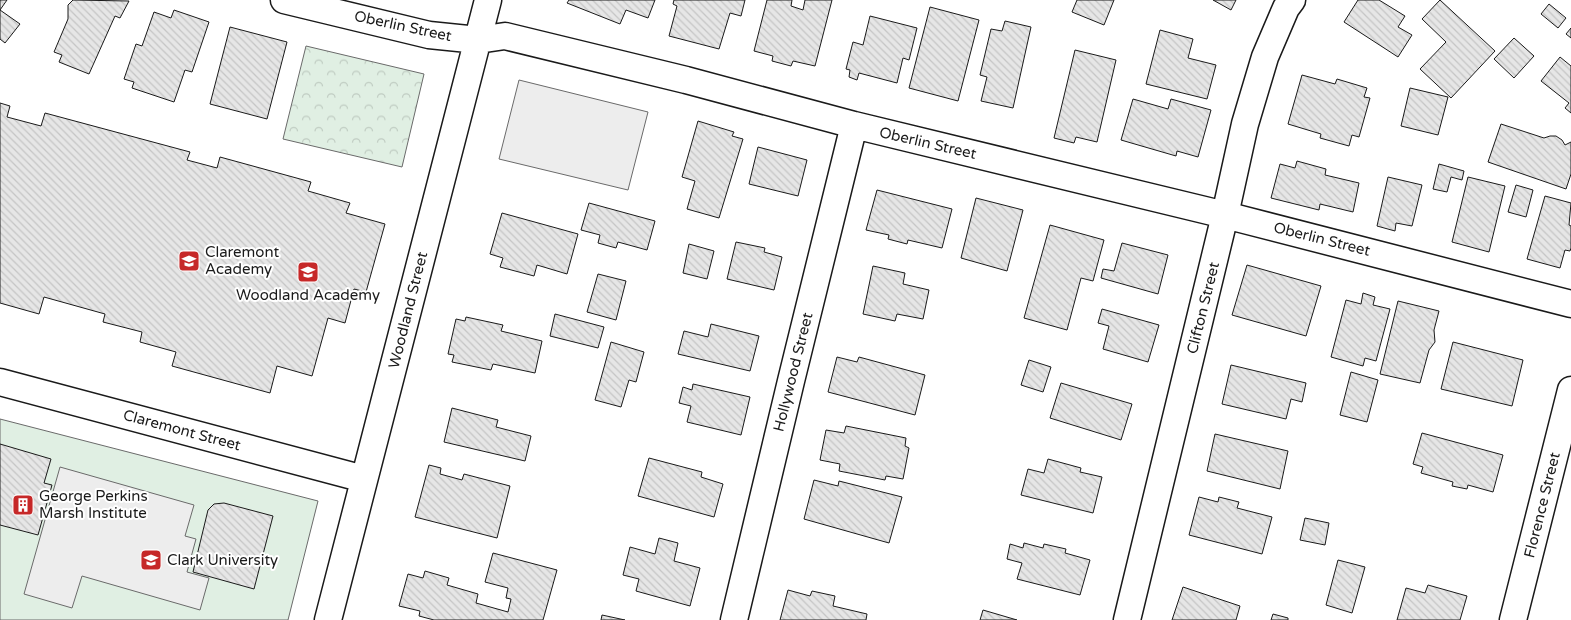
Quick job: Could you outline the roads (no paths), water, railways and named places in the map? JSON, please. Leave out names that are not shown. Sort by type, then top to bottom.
[{"type":"street","name":"Oberlin Street","points":[[284,0],[429,35],[478,40],[505,36],[686,80],[854,125],[1225,215],[1571,304]]},
{"type":"street","name":"Woodland Street","points":[[328,620],[488,0]]},
{"type":"street","name":"Clifton Street","points":[[1127,620],[1225,215],[1245,124],[1263,66],[1286,8],[1292,0]]},
{"type":"street","name":"Hollywood Street","points":[[734,620],[854,125]]},
{"type":"street","name":"Claremont Street","points":[[0,382],[364,479]]},
{"type":"street","name":"Florence Street","points":[[1513,620],[1571,390]]},
{"type":"place","name":"Claremont Academy","points":[[189,261]]},
{"type":"place","name":"Woodland Academy","points":[[308,272]]},
{"type":"place","name":"George Perkins Marsh Institute","points":[[23,505]]},
{"type":"place","name":"Clark University","points":[[151,560]]}]
